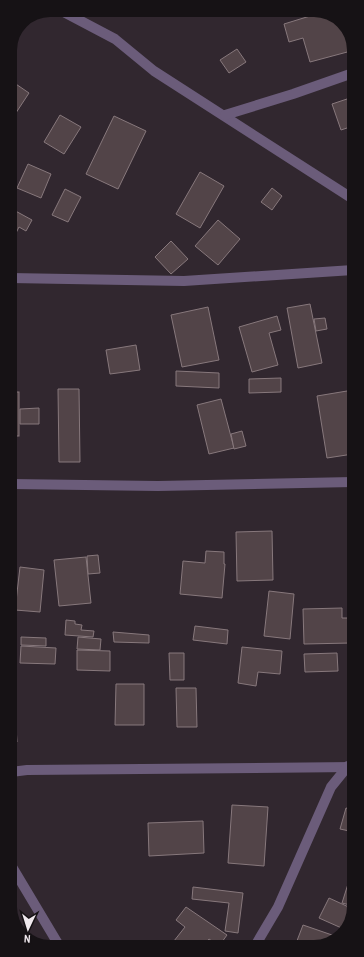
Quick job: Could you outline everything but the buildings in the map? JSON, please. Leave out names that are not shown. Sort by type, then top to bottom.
[{"type":"street","points":[[73,17],[115,39],[154,71],[347,196]]},
{"type":"street","points":[[225,116],[347,75]]},
{"type":"street","points":[[17,278],[184,281],[347,270]]},
{"type":"street","points":[[17,484],[158,486],[347,482]]},
{"type":"street","points":[[17,771],[347,766]]},
{"type":"street","points":[[259,940],[278,907],[331,787],[347,770]]},
{"type":"street","points":[[17,875],[56,940]]}]
